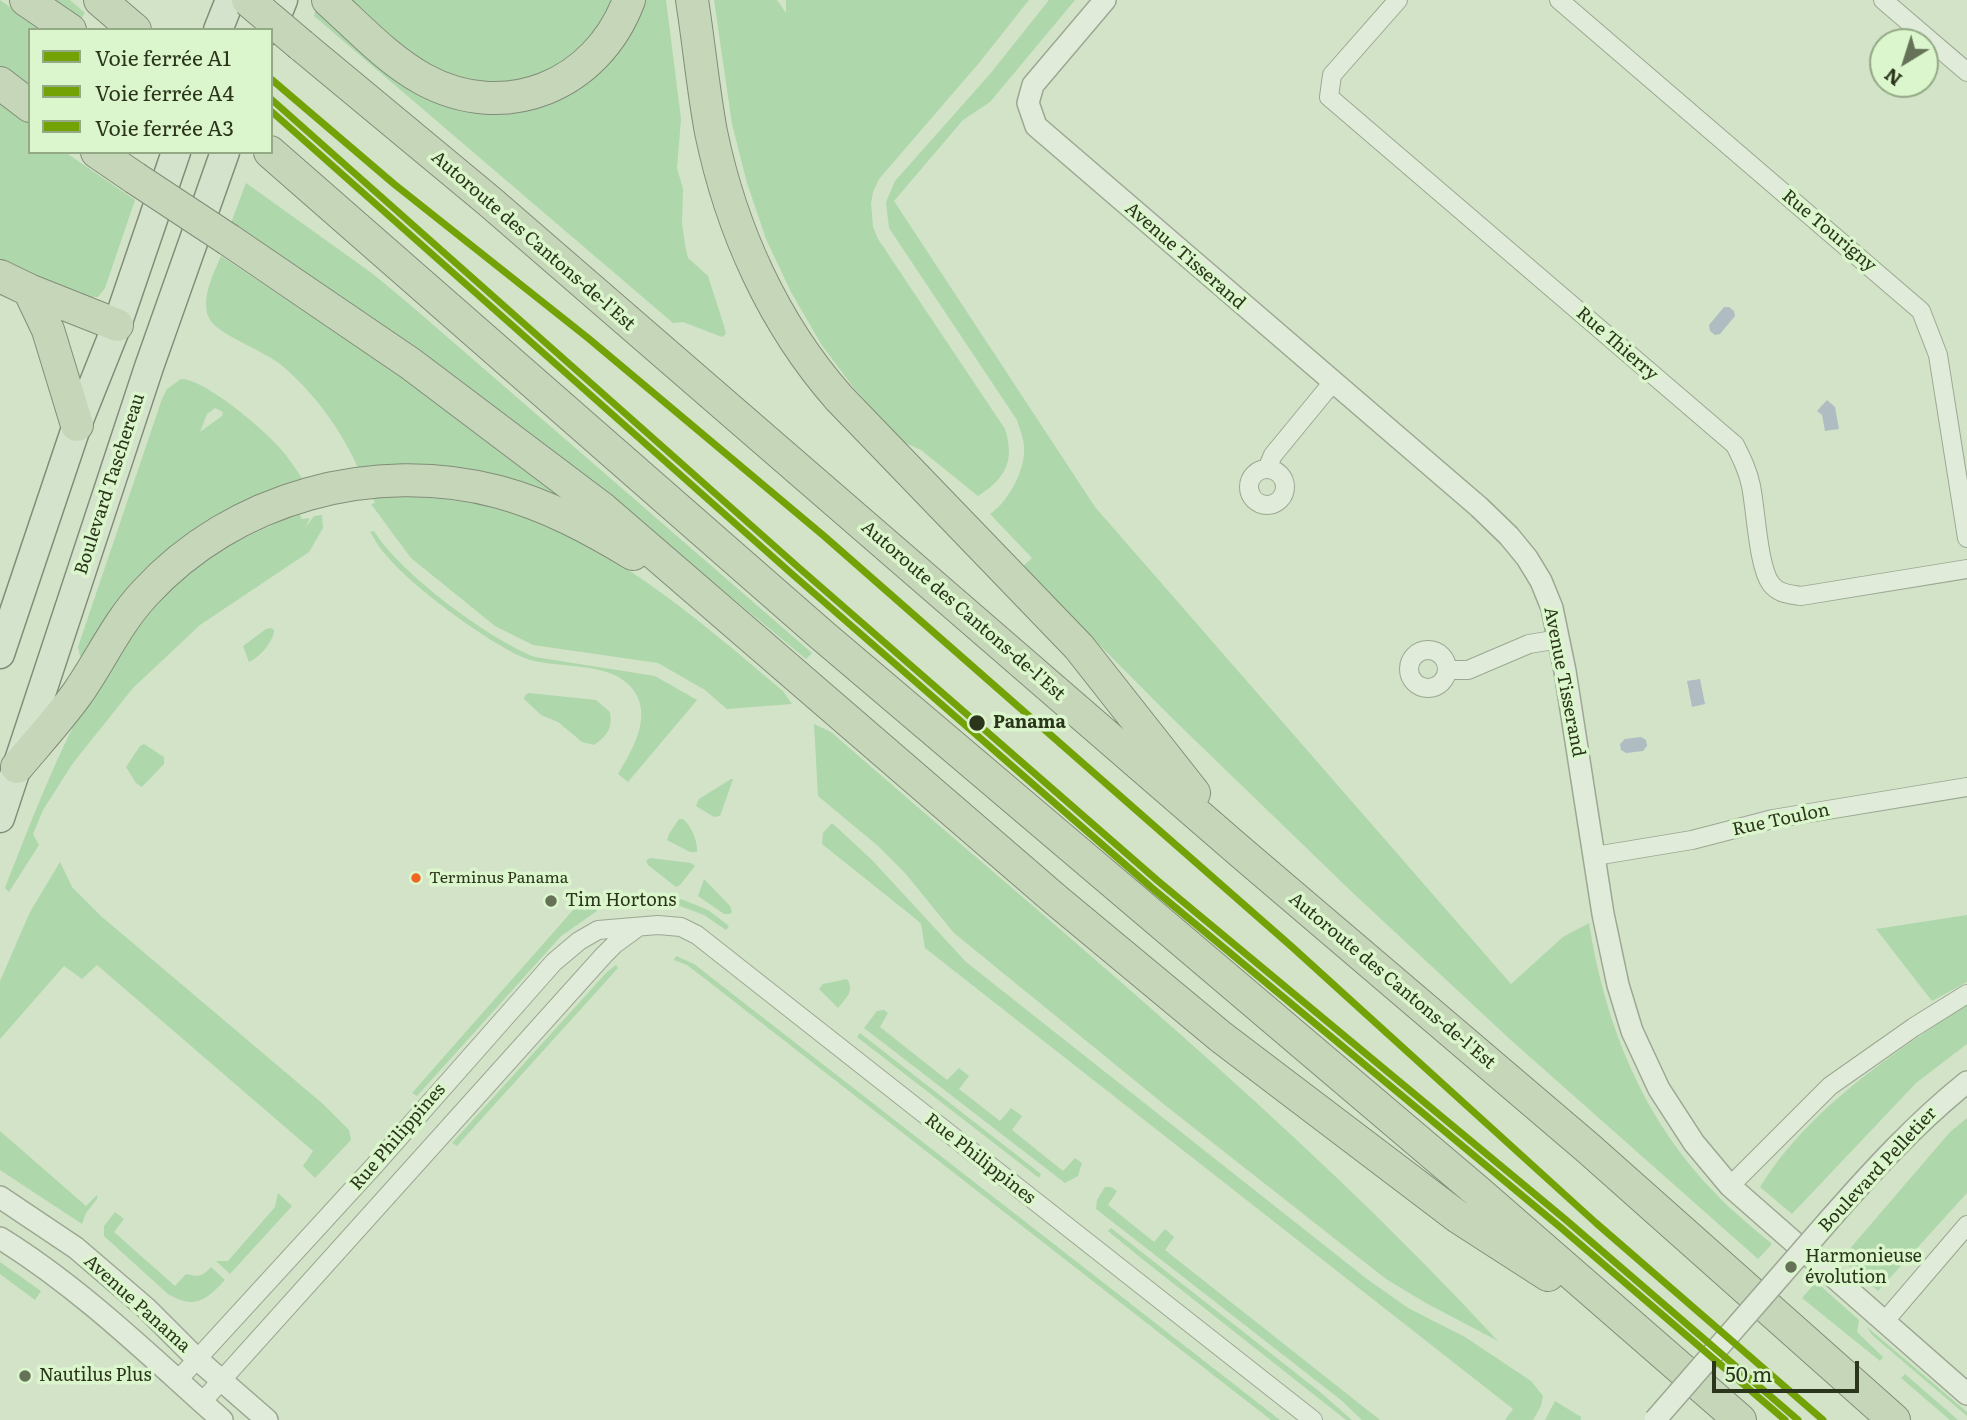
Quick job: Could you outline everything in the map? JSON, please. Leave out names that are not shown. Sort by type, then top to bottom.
[{"type":"highway","points":[[26,0],[67,28]]},
{"type":"highway","points":[[100,0],[133,28]]},
{"type":"highway","name":"Autoroute des Cantons-de-l'Est","points":[[248,0],[489,201],[1243,854],[1588,1148],[1894,1420]]},
{"type":"highway","points":[[328,0],[397,62],[422,78],[450,90],[496,98],[542,90],[580,70],[611,36],[629,0]]},
{"type":"highway","points":[[692,0],[711,132],[728,196],[759,276],[803,354],[839,398],[1079,647],[1243,854]]},
{"type":"highway","points":[[0,83],[28,104]]},
{"type":"highway","points":[[100,154],[338,312],[481,415],[603,509],[1056,901],[1221,1037],[1458,1217],[1634,1330]]},
{"type":"highway","points":[[260,155],[330,207],[844,654],[1456,1173],[1740,1420]]},
{"type":"highway","points":[[0,276],[117,325]]},
{"type":"highway","points":[[29,290],[48,330],[77,425]]},
{"type":"highway","points":[[17,767],[78,693],[122,620],[160,578],[234,524],[259,512],[301,496],[365,482],[455,483],[500,492],[545,507],[614,543],[738,625]]},
{"type":"main road","points":[[219,28],[230,0]]},
{"type":"main road","points":[[272,28],[282,0]]},
{"type":"main road","points":[[0,654],[77,425],[117,325],[175,154]]},
{"type":"main road","name":"Boulevard Taschereau","points":[[0,818],[158,343],[224,154]]},
{"type":"main road","points":[[117,325],[158,343]]},
{"type":"street","name":"Avenue Tisserand","points":[[1105,0],[1033,85],[1028,103],[1036,126],[1479,507],[1509,536],[1532,565],[1545,589],[1559,639],[1603,914],[1618,985],[1638,1046],[1659,1089],[1683,1128],[1730,1186],[1967,1394]]},
{"type":"street","name":"Rue Thierry","points":[[1398,0],[1332,75],[1329,97],[1735,445],[1748,475],[1765,569],[1771,584],[1782,594],[1801,596],[1967,569]]},
{"type":"street","name":"Rue Tourigny","points":[[1559,0],[1922,312],[1938,355],[1967,538]]},
{"type":"street","points":[[1883,0],[1967,72]]},
{"type":"street","points":[[1267,469],[1273,455],[1333,382]]},
{"type":"street","points":[[1447,670],[1468,670],[1529,644],[1559,639]]},
{"type":"street","name":"Rue Toulon","points":[[1595,856],[1692,840],[1773,819],[1967,787]]},
{"type":"street","name":"Rue Philippines","points":[[177,1381],[554,962],[579,941],[598,930],[658,925],[681,927],[697,935],[1313,1420]]},
{"type":"street","name":"Rue Philippines","points":[[202,1402],[603,956],[637,928]]},
{"type":"street","points":[[1730,1186],[1830,1086],[1914,1027],[1967,994]]},
{"type":"street","name":"Boulevard Pelletier","points":[[1655,1420],[1886,1155],[1929,1112],[1967,1082]]},
{"type":"street","name":"Avenue Panama","points":[[0,1197],[76,1248],[146,1308],[197,1359],[267,1420]]},
{"type":"street","points":[[1884,1322],[1967,1226]]},
{"type":"street","name":"Avenue Panama","points":[[0,1238],[44,1267],[75,1292],[222,1420]]},
{"type":"green space","points":[[0,0],[39,28],[28,28],[28,87],[0,66]]},
{"type":"green space","points":[[48,0],[70,0],[85,13],[79,21]]},
{"type":"green space","points":[[346,0],[617,0],[601,31],[558,68],[518,83],[475,83],[434,69],[401,49]]},
{"type":"green space","points":[[643,0],[666,0],[681,119],[677,168],[683,189],[682,224],[685,245],[688,258],[708,276],[726,334],[722,337],[683,322],[673,323],[314,16],[318,3],[395,74],[532,105]]},
{"type":"green space","points":[[714,0],[777,0],[786,13],[786,0],[1029,0],[979,63],[879,179],[871,203],[873,227],[878,239],[1005,429],[1009,450],[1006,468],[988,489],[978,496],[921,450],[901,441],[853,387],[821,344],[791,292],[766,239],[747,183],[732,124]]},
{"type":"green space","points":[[1049,0],[1075,0],[990,102],[963,120],[894,201],[1095,507],[1511,984],[1563,937],[1589,923],[1605,998],[1631,1069],[1648,1103],[1690,1165],[1729,1207],[1772,1244],[1758,1259],[1513,1042],[1353,893],[1173,719],[1022,567],[1032,558],[990,514],[1008,495],[1021,469],[1024,448],[1017,420],[889,228],[886,202],[895,181],[990,74]]},
{"type":"green space","points":[[0,101],[28,123],[28,154],[68,154],[135,200],[105,288],[98,297],[85,297],[0,259]]},
{"type":"green space","points":[[246,183],[373,274],[408,303],[812,653],[806,659],[666,543],[231,223]]},
{"type":"green space","points":[[221,256],[418,388],[555,489],[550,499],[360,472],[336,427],[305,387],[280,364],[220,330],[209,318],[207,295]]},
{"type":"green space","points":[[181,379],[191,381],[218,396],[271,439],[305,483],[296,485],[83,658],[78,647],[167,389]],"holes":[[[215,408],[223,412],[222,416],[200,432],[207,414]]]},
{"type":"green space","points":[[372,497],[452,500],[493,508],[545,525],[582,542],[654,587],[688,613],[783,691],[792,704],[727,709],[705,690],[658,663],[533,645],[495,626],[411,558],[371,504],[375,503]]},
{"type":"green space","points":[[299,513],[302,519],[310,518],[305,528],[314,516],[322,515],[323,528],[309,552],[200,625],[133,688],[73,763],[43,810],[33,834],[39,845],[9,892],[5,888],[42,796],[86,702],[112,658],[143,618],[178,582],[218,552]]},
{"type":"green space","points":[[374,531],[386,548],[424,585],[470,620],[516,648],[535,657],[655,676],[697,700],[628,782],[618,774],[638,735],[641,714],[636,694],[627,683],[600,670],[536,661],[507,649],[449,611],[412,581],[381,549],[370,532]]},
{"type":"green space","points":[[271,628],[274,630],[269,644],[249,662],[243,646]]},
{"type":"green space","points":[[529,693],[596,700],[610,712],[611,723],[608,731],[594,745],[582,742],[558,722],[541,715],[524,699]]},
{"type":"green space","points":[[814,724],[831,732],[1088,953],[1257,1103],[1420,1259],[1498,1341],[1386,1279],[1166,1106],[954,933],[905,873],[878,846],[818,796]]},
{"type":"green space","points":[[144,744],[164,757],[164,764],[142,787],[136,783],[126,767]]},
{"type":"green space","points":[[731,779],[720,816],[714,817],[696,806],[699,799]]},
{"type":"green space","points":[[679,819],[683,819],[691,829],[697,852],[690,852],[667,840]]},
{"type":"green space","points":[[832,823],[872,860],[966,962],[1367,1279],[1408,1308],[1465,1337],[1531,1381],[1543,1396],[1533,1420],[1505,1420],[1513,1409],[925,948],[921,924],[822,844],[823,833]]},
{"type":"green space","points":[[650,858],[691,863],[695,866],[676,887],[648,865],[646,861]]},
{"type":"green space","points":[[60,862],[72,887],[102,917],[323,1104],[349,1130],[351,1140],[315,1178],[303,1166],[313,1151],[97,965],[82,979],[64,966],[0,1039],[0,981],[30,912]]},
{"type":"green space","points":[[704,879],[730,906],[730,914],[724,914],[698,896]]},
{"type":"green space","points":[[681,899],[708,910],[729,926],[726,930],[704,915],[675,904]]},
{"type":"green space","points":[[581,901],[591,904],[597,911],[561,936],[417,1096],[412,1093]]},
{"type":"green space","points":[[1967,915],[1967,982],[1932,1001],[1876,929]]},
{"type":"green space","points":[[676,956],[694,964],[1280,1420],[1271,1420],[704,978],[687,965],[674,960]]},
{"type":"green space","points":[[616,965],[618,968],[457,1146],[452,1143],[607,972]]},
{"type":"green space","points":[[847,979],[850,991],[838,1008],[819,989],[823,984]]},
{"type":"green space","points":[[1967,1004],[1967,1044],[1916,1083],[1792,1214],[1760,1187],[1802,1132],[1853,1085]]},
{"type":"green space","points":[[884,1010],[888,1013],[880,1027],[947,1080],[959,1068],[969,1076],[959,1089],[1000,1121],[1011,1108],[1022,1116],[1012,1130],[1063,1171],[1075,1158],[1082,1163],[1078,1176],[1065,1183],[864,1028],[877,1011]]},
{"type":"green space","points":[[860,1033],[1041,1174],[1039,1178],[857,1037]]},
{"type":"green space","points":[[1967,1118],[1967,1193],[1878,1291],[1841,1259],[1950,1132]]},
{"type":"green space","points":[[0,1131],[86,1206],[97,1195],[82,1224],[0,1170]]},
{"type":"green space","points":[[1105,1187],[1117,1191],[1108,1205],[1154,1242],[1165,1229],[1174,1237],[1165,1250],[1380,1420],[1362,1420],[1341,1400],[1096,1209],[1097,1200]]},
{"type":"green space","points":[[278,1193],[292,1206],[230,1274],[216,1261],[228,1261],[275,1207]]},
{"type":"green space","points":[[115,1212],[124,1219],[114,1232],[175,1286],[186,1274],[200,1275],[211,1267],[225,1280],[200,1301],[186,1301],[168,1294],[104,1236],[104,1226]]},
{"type":"green space","points":[[1111,1228],[1352,1420],[1346,1420],[1136,1254],[1108,1231]]},
{"type":"green space","points":[[0,1262],[41,1291],[35,1300],[0,1274]]},
{"type":"green space","points":[[1816,1282],[1859,1320],[1857,1332],[1883,1357],[1880,1361],[1802,1298]]},
{"type":"green space","points":[[1867,1327],[1967,1412],[1967,1416],[1872,1335]]},
{"type":"green space","points":[[1905,1374],[1958,1420],[1950,1420],[1901,1378]]},
{"type":"green space","points":[[1555,1401],[1581,1417],[1581,1420],[1545,1420]]},
{"type":"shaded area","points":[[1724,307],[1734,311],[1735,316],[1720,334],[1715,335],[1710,331],[1709,325]]},
{"type":"shaded area","points":[[1827,400],[1835,407],[1839,429],[1825,431],[1822,415],[1817,411]]},
{"type":"shaded area","points":[[1700,679],[1705,704],[1692,707],[1687,681]]},
{"type":"shaded area","points":[[1641,737],[1646,740],[1647,746],[1643,751],[1626,753],[1621,750],[1620,744],[1625,739]]},
{"type":"rail line","name":"A1","points":[[273,81],[394,184],[588,338],[824,536],[1291,946],[1596,1223],[1823,1420]]},
{"type":"rail line","name":"A4","points":[[273,101],[798,567],[1158,881],[1566,1220],[1798,1420]]},
{"type":"rail line","name":"A3","points":[[273,113],[792,574],[1152,888],[1560,1227],[1785,1420]]},
{"type":"place","name":"Panama","points":[[977,723]]},
{"type":"place","name":"Terminus Panama","points":[[416,878]]},
{"type":"place","name":"Tim Hortons","points":[[551,901]]},
{"type":"place","name":"Harmonieuse évolution","points":[[1791,1267]]},
{"type":"place","name":"Nautilus Plus","points":[[25,1376]]}]
